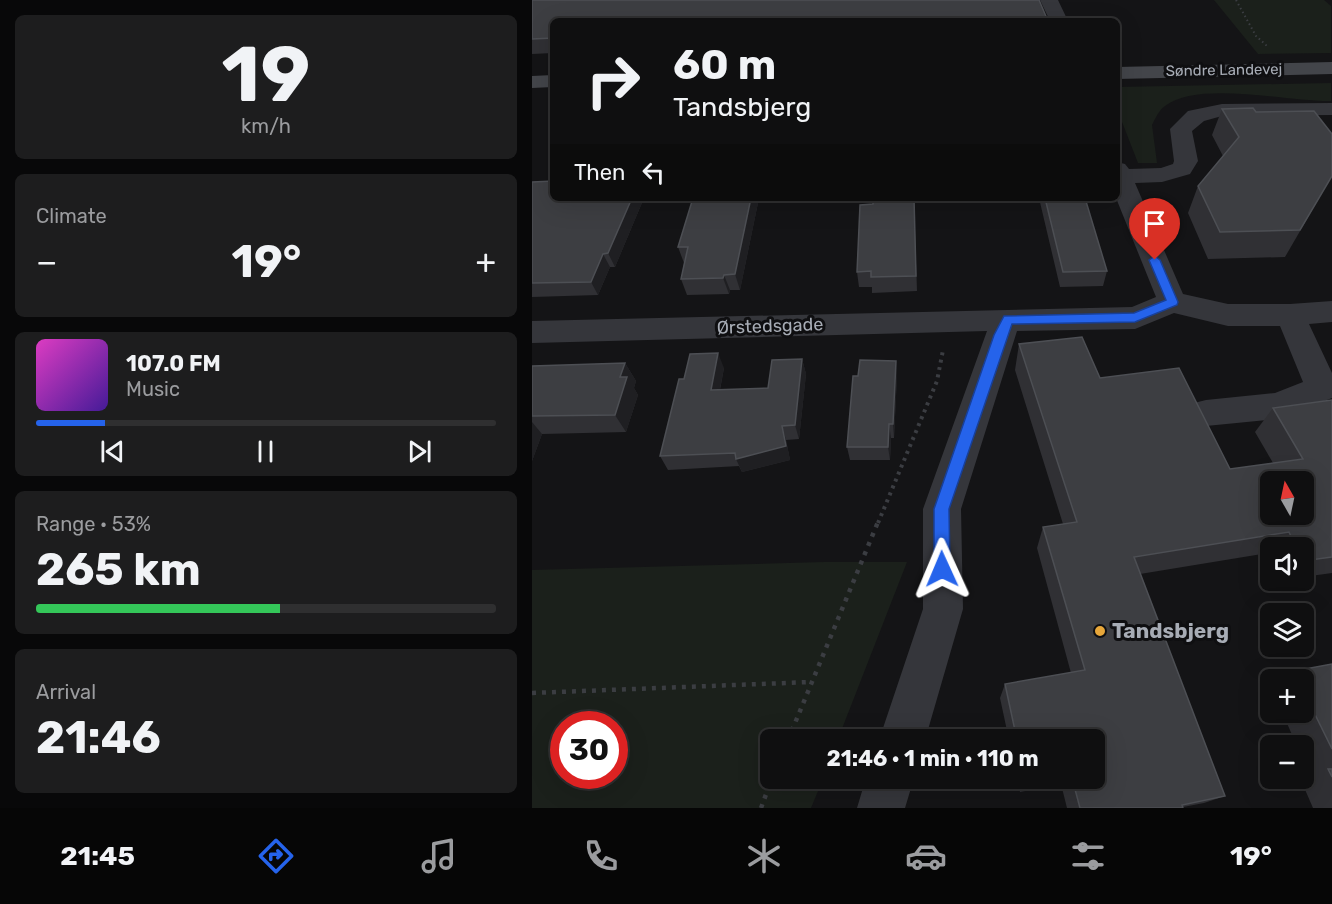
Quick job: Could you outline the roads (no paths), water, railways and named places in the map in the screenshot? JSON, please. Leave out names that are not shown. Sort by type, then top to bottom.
[{"type":"street","points":[[1049,0],[1058,18]]},
{"type":"street","name":"Søndre Landevej","points":[[1120,73],[1332,68]]},
{"type":"street","points":[[532,82],[550,81]]},
{"type":"street","points":[[1120,172],[1162,175],[1182,169],[1186,161],[1181,129],[1196,116],[1222,110],[1332,109]]},
{"type":"street","points":[[1120,177],[1172,302]]},
{"type":"street","points":[[905,729],[943,609],[942,509],[1004,327],[1135,318],[1172,302],[1228,315],[1290,315],[1332,311]]},
{"type":"street","points":[[1206,413],[1277,406],[1327,390],[1290,315]]},
{"type":"street","name":"Ørstedsgade","points":[[532,332],[948,321],[1004,327]]},
{"type":"street","points":[[881,808],[887,789]]},
{"type":"place","name":"Tandsbjerg","points":[[1100,631]]}]
